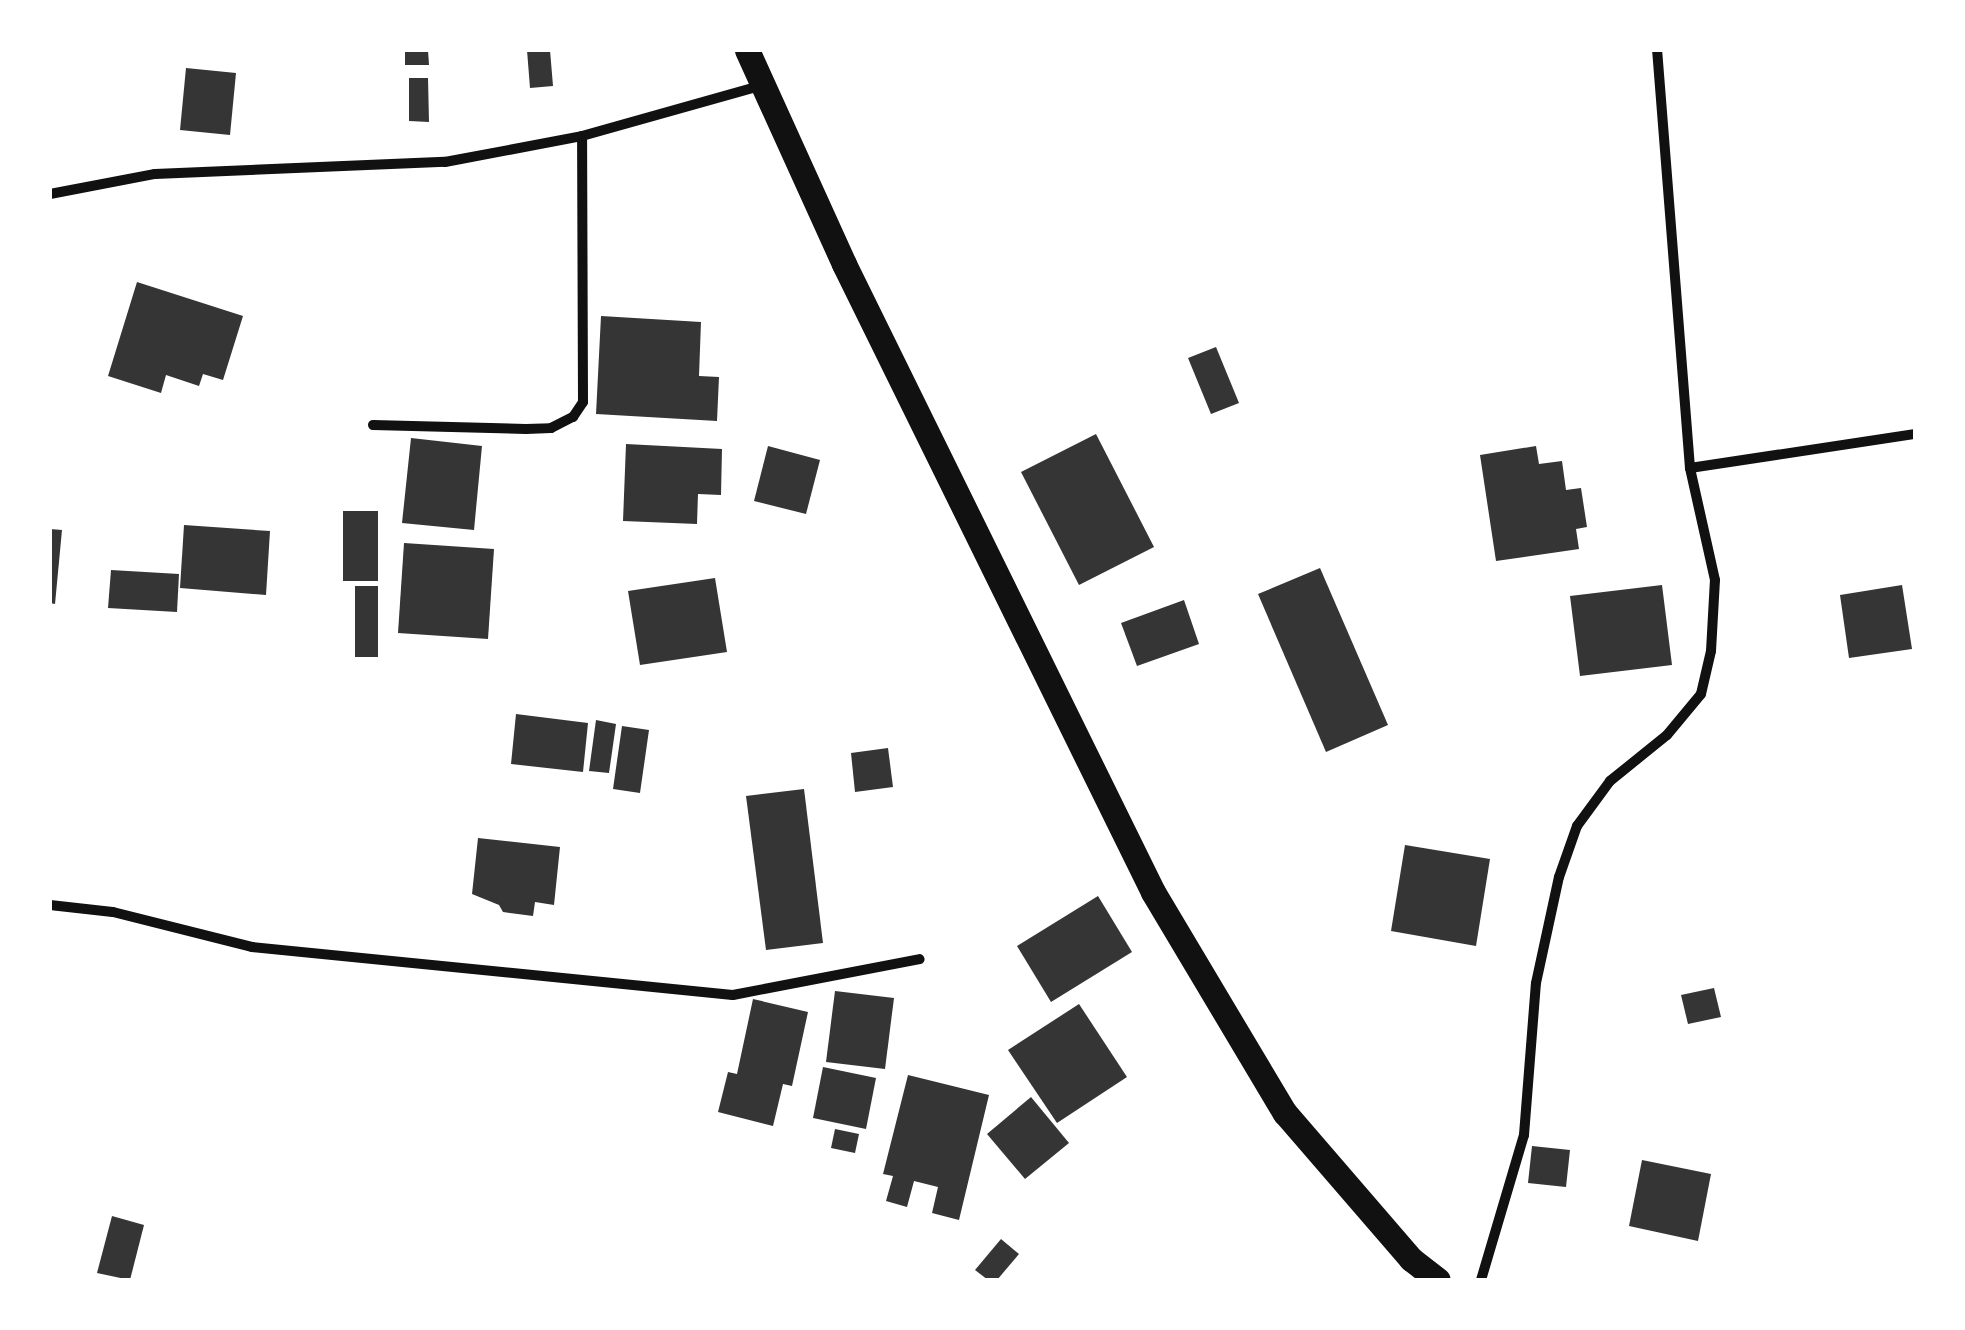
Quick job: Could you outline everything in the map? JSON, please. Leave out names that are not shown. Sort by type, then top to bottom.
[{"type":"main road","points":[[746,50],[765,84],[852,282],[1153,892],[1284,1113],[1411,1259],[1438,1280]]},
{"type":"street","points":[[1481,1280],[1524,1134],[1536,982],[1559,877],[1576,826],[1610,781],[1667,735],[1701,694],[1711,651],[1715,580],[1690,468],[1657,50]]},
{"type":"street","points":[[50,194],[155,174],[445,162],[582,136],[765,84]]},
{"type":"street","points":[[372,424],[526,429],[551,428],[573,416],[582,402],[582,136]]},
{"type":"street","points":[[1690,468],[1915,434]]},
{"type":"street","points":[[50,905],[114,912],[252,947],[733,995],[920,960]]},
{"type":"building","points":[[405,50],[428,50],[429,65],[405,65]]},
{"type":"building","points":[[527,50],[550,50],[553,86],[530,88]]},
{"type":"building","points":[[186,68],[236,73],[230,135],[180,130]]},
{"type":"building","points":[[409,78],[428,78],[429,122],[409,121]]},
{"type":"building","points":[[137,282],[243,316],[223,380],[203,374],[199,386],[166,375],[161,393],[108,376]]},
{"type":"building","points":[[601,316],[701,322],[699,376],[719,377],[717,421],[596,414]]},
{"type":"building","points":[[1216,347],[1239,403],[1211,414],[1188,358]]},
{"type":"building","points":[[1096,434],[1154,547],[1079,585],[1021,472]]},
{"type":"building","points":[[411,438],[482,446],[474,530],[402,523]]},
{"type":"building","points":[[626,444],[722,449],[721,495],[698,494],[697,524],[623,521]]},
{"type":"building","points":[[768,446],[820,460],[806,514],[754,501]]},
{"type":"building","points":[[1536,446],[1539,464],[1562,461],[1566,490],[1581,488],[1587,527],[1576,529],[1579,549],[1496,561],[1480,455]]},
{"type":"building","points":[[343,511],[378,511],[378,581],[343,581]]},
{"type":"building","points":[[184,525],[270,531],[266,595],[180,588]]},
{"type":"building","points":[[50,529],[62,530],[55,604],[50,603]]},
{"type":"building","points":[[404,543],[494,549],[488,639],[398,633]]},
{"type":"building","points":[[1320,568],[1388,725],[1326,752],[1258,594]]},
{"type":"building","points":[[111,570],[179,574],[177,612],[108,608]]},
{"type":"building","points":[[715,578],[727,652],[640,665],[628,591]]},
{"type":"building","points":[[1662,585],[1672,665],[1580,676],[1570,596]]},
{"type":"building","points":[[1902,585],[1912,649],[1849,658],[1840,595]]},
{"type":"building","points":[[355,586],[378,586],[378,657],[355,657]]},
{"type":"building","points":[[1184,600],[1199,644],[1137,666],[1121,623]]},
{"type":"building","points":[[516,714],[588,723],[583,772],[511,764]]},
{"type":"building","points":[[596,720],[616,724],[609,773],[589,771]]},
{"type":"building","points":[[622,726],[649,730],[640,793],[613,789]]},
{"type":"building","points":[[888,748],[893,787],[855,792],[851,753]]},
{"type":"building","points":[[804,789],[823,943],[766,950],[746,796]]},
{"type":"building","points":[[478,838],[560,847],[554,905],[535,902],[533,916],[503,912],[499,905],[472,894]]},
{"type":"building","points":[[1405,845],[1490,859],[1476,946],[1391,931]]},
{"type":"building","points":[[1098,896],[1132,952],[1051,1002],[1017,946]]},
{"type":"building","points":[[1714,988],[1721,1017],[1688,1024],[1681,995]]},
{"type":"building","points":[[835,991],[894,998],[885,1069],[826,1062]]},
{"type":"building","points":[[753,999],[808,1012],[792,1086],[783,1084],[773,1126],[718,1112],[728,1072],[737,1074]]},
{"type":"building","points":[[1079,1004],[1127,1077],[1057,1123],[1008,1050]]},
{"type":"building","points":[[823,1067],[876,1078],[866,1129],[813,1118]]},
{"type":"building","points":[[908,1075],[989,1095],[959,1220],[932,1213],[938,1187],[914,1181],[907,1207],[886,1201],[893,1176],[883,1174]]},
{"type":"building","points":[[1031,1097],[1069,1143],[1025,1179],[987,1134]]},
{"type":"building","points":[[835,1129],[859,1134],[855,1153],[831,1148]]},
{"type":"building","points":[[1532,1146],[1570,1150],[1566,1187],[1528,1183]]},
{"type":"building","points":[[1642,1160],[1711,1174],[1698,1241],[1629,1226]]},
{"type":"building","points":[[112,1216],[144,1225],[130,1280],[97,1273]]},
{"type":"building","points":[[1001,1239],[1019,1254],[997,1280],[988,1280],[975,1270]]}]
